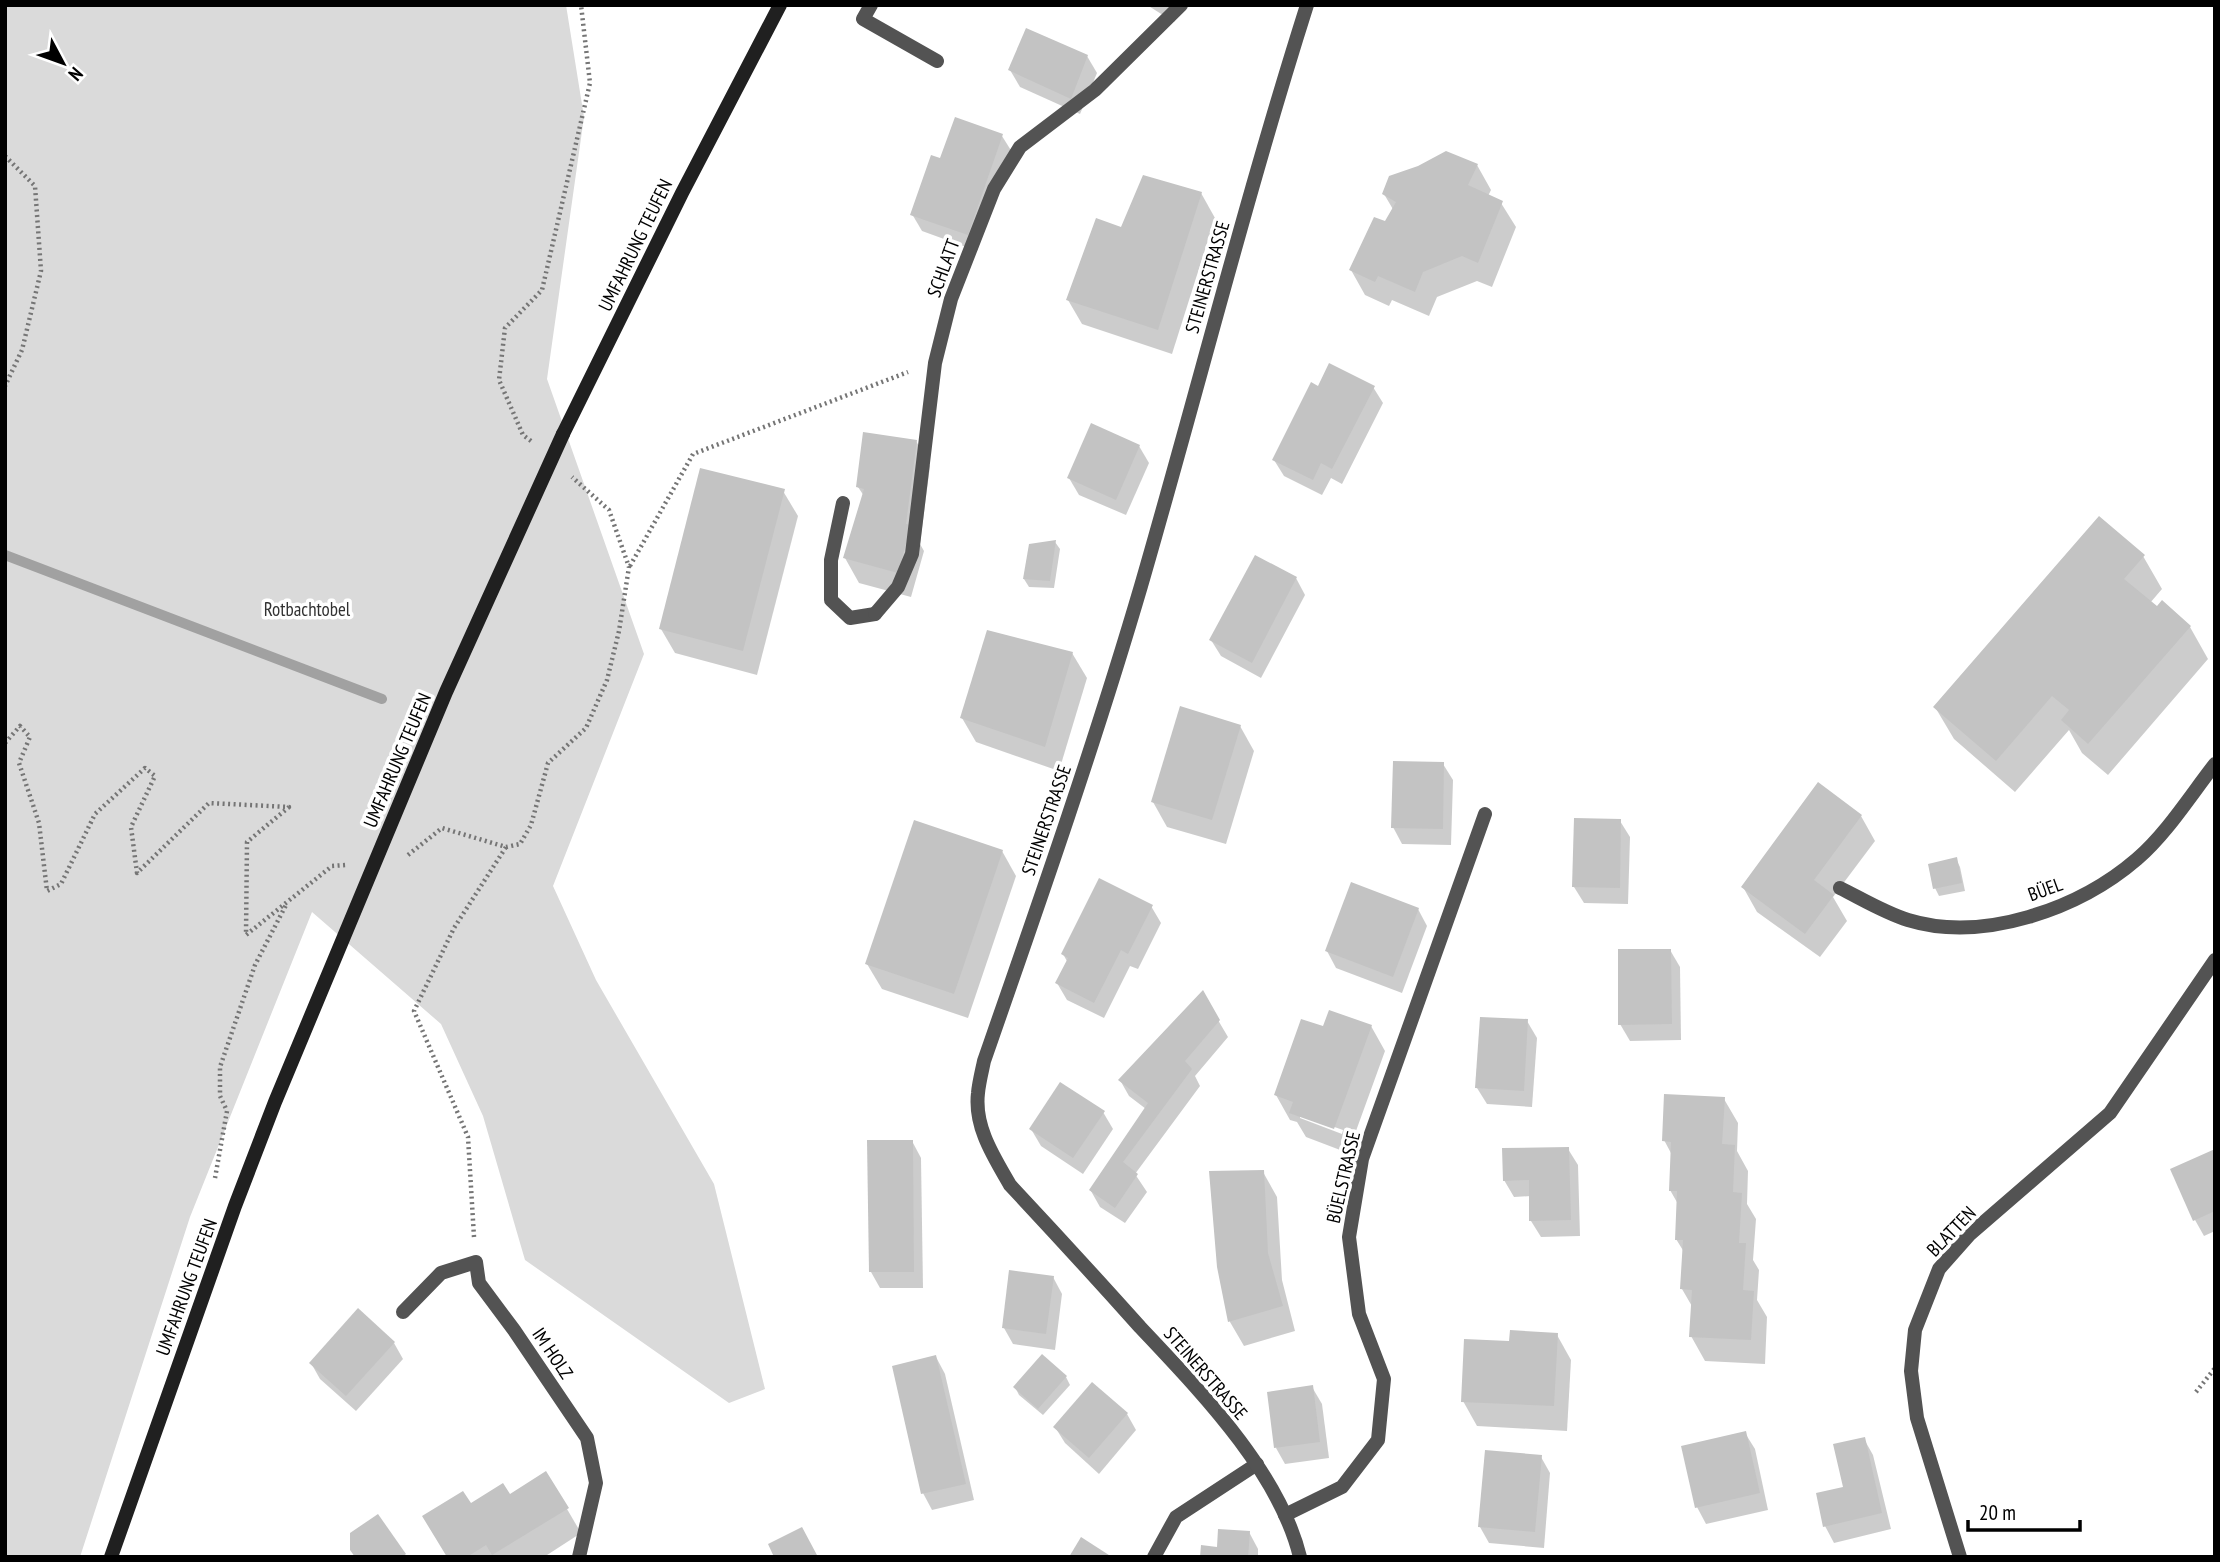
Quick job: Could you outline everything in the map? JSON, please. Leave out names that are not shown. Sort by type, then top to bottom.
[{"type":"main road","name":"UMFAHRUNG TEUFEN","points":[[111,1557],[275,1102],[446,692],[563,434],[682,193],[780,5]]},
{"type":"street","points":[[871,5],[863,19],[937,61]]},
{"type":"street","name":"SCHLATT","points":[[844,503],[831,560],[831,600],[850,618],[876,614],[898,587],[912,554],[935,363],[951,299],[995,190],[1020,148],[1095,90],[1181,5]]},
{"type":"street","name":"STEINERSTRASSE","points":[[1300,1557],[1285,1515],[1257,1464],[1190,1380],[1010,1185],[992,1155],[979,1122],[977,1094],[984,1060],[1075,799],[1140,587],[1276,105],[1307,5]]},
{"type":"street","name":"BÜEL","points":[[1840,888],[1907,920],[1954,929],[2002,923],[2053,909],[2106,883],[2138,858],[2160,835],[2215,764]]},
{"type":"street","name":"BÜELSTRASSE","points":[[1285,1515],[1342,1487],[1378,1440],[1384,1379],[1359,1314],[1349,1237],[1362,1159],[1485,814]]},
{"type":"street","name":"BLATTEN","points":[[1960,1557],[1917,1418],[1912,1371],[1915,1330],[1939,1269],[1969,1235],[2110,1113],[2215,960]]},
{"type":"street","points":[[403,1312],[441,1273],[476,1262]]},
{"type":"street","name":"IM HOLZ","points":[[476,1262],[479,1283],[587,1438],[596,1483],[579,1557]]},
{"type":"street","points":[[1154,1557],[1176,1517],[1257,1464]]},
{"type":"path","points":[[540,449],[523,435],[499,380],[505,328],[542,290],[590,83],[581,5]]},
{"type":"path","points":[[5,156],[35,186],[41,271],[22,350],[5,386]]},
{"type":"path","points":[[476,1262],[468,1137],[414,1012],[454,928],[506,847],[520,844],[531,825],[548,763],[586,728],[607,680],[619,631],[629,566],[694,454],[935,363]]},
{"type":"path","points":[[569,475],[609,510],[629,566]]},
{"type":"path","points":[[5,743],[20,726],[30,737],[19,763],[39,823],[47,891],[61,884],[95,814],[145,768],[155,776],[131,827],[137,873],[209,803],[289,807],[247,842],[246,935],[288,901],[255,965],[220,1067],[220,1096],[227,1111],[214,1184]]},
{"type":"path","points":[[2196,1392],[2215,1368]]},
{"type":"green space","name":"Rotbachtobel","points":[[5,5],[566,5],[584,117],[547,379],[644,654],[553,886],[596,980],[714,1184],[765,1389],[729,1403],[525,1260],[483,1116],[441,1024],[312,912],[190,1217],[80,1557],[5,1557]]},
{"type":"building","points":[[1026,28],[1088,55],[1071,99],[1008,70]]},
{"type":"building","points":[[955,117],[1003,134],[968,235],[910,215],[931,155],[940,158]]},
{"type":"building","points":[[1446,151],[1478,164],[1468,185],[1503,201],[1478,263],[1462,256],[1423,272],[1415,292],[1378,276],[1375,282],[1349,270],[1374,217],[1385,221],[1396,202],[1382,194],[1389,176],[1418,166]]},
{"type":"building","points":[[1143,175],[1202,192],[1158,330],[1066,300],[1096,218],[1121,227]]},
{"type":"building","points":[[1329,363],[1375,386],[1332,469],[1321,463],[1313,480],[1272,460],[1311,382],[1318,386]]},
{"type":"building","points":[[1091,423],[1140,445],[1116,500],[1067,478]]},
{"type":"building","points":[[863,432],[917,440],[906,524],[911,525],[898,573],[843,558],[864,489],[856,487]]},
{"type":"building","points":[[700,468],[785,489],[743,651],[659,629]]},
{"type":"building","points":[[2099,516],[2145,555],[2124,579],[2157,606],[2162,600],[2191,626],[2088,744],[2061,720],[2069,710],[2052,696],[1996,761],[1933,707]]},
{"type":"building","points":[[1056,540],[1050,581],[1023,579],[1029,544]]},
{"type":"building","points":[[1255,555],[1297,577],[1252,663],[1209,640]]},
{"type":"building","points":[[987,630],[1073,652],[1045,747],[960,718]]},
{"type":"building","points":[[1180,706],[1241,725],[1212,820],[1151,802]]},
{"type":"building","points":[[1393,761],[1444,762],[1443,829],[1391,828]]},
{"type":"building","points":[[1818,782],[1862,815],[1814,880],[1834,895],[1805,934],[1741,887]]},
{"type":"building","points":[[1574,818],[1621,819],[1620,888],[1572,887]]},
{"type":"building","points":[[914,820],[1003,850],[954,994],[865,964]]},
{"type":"building","points":[[1957,857],[1962,883],[1933,889],[1928,864]]},
{"type":"building","points":[[1099,878],[1153,905],[1128,954],[1121,950],[1094,1003],[1055,983],[1068,958],[1061,954]]},
{"type":"building","points":[[1351,882],[1419,908],[1393,977],[1325,951]]},
{"type":"building","points":[[1618,949],[1671,949],[1672,1024],[1618,1025]]},
{"type":"building","points":[[1203,990],[1220,1020],[1185,1061],[1192,1069],[1123,1162],[1138,1174],[1115,1208],[1089,1190],[1148,1103],[1118,1080]]},
{"type":"building","points":[[1329,1010],[1372,1025],[1334,1129],[1289,1113],[1293,1102],[1274,1095],[1301,1019],[1323,1026]]},
{"type":"building","points":[[1480,1017],[1528,1019],[1524,1091],[1475,1088]]},
{"type":"building","points":[[1060,1082],[1105,1111],[1073,1158],[1029,1129]]},
{"type":"building","points":[[1664,1094],[1725,1097],[1722,1144],[1735,1145],[1733,1192],[1742,1193],[1739,1243],[1746,1243],[1743,1290],[1754,1291],[1751,1340],[1689,1337],[1692,1290],[1680,1289],[1683,1240],[1675,1240],[1677,1191],[1669,1191],[1671,1142],[1662,1141]]},
{"type":"building","points":[[867,1140],[913,1140],[914,1272],[869,1272]]},
{"type":"building","points":[[1569,1147],[1571,1220],[1529,1221],[1529,1180],[1503,1181],[1502,1148]]},
{"type":"building","points":[[2215,1149],[2215,1211],[2193,1221],[2170,1169]]},
{"type":"building","points":[[1264,1170],[1268,1253],[1283,1306],[1228,1322],[1217,1267],[1209,1171]]},
{"type":"building","points":[[1009,1270],[1054,1276],[1046,1334],[1002,1328]]},
{"type":"building","points":[[358,1308],[395,1342],[346,1396],[309,1363]]},
{"type":"building","points":[[1510,1330],[1558,1333],[1554,1406],[1461,1402],[1464,1339],[1509,1341]]},
{"type":"building","points":[[1042,1354],[1067,1376],[1038,1409],[1013,1387]]},
{"type":"building","points":[[936,1355],[966,1484],[921,1494],[892,1366]]},
{"type":"building","points":[[1092,1382],[1128,1413],[1089,1458],[1053,1427]]},
{"type":"building","points":[[1313,1385],[1320,1442],[1274,1448],[1267,1392]]},
{"type":"building","points":[[1746,1431],[1760,1493],[1695,1508],[1681,1446]]},
{"type":"building","points":[[1865,1437],[1882,1513],[1823,1527],[1816,1493],[1843,1487],[1833,1444]]},
{"type":"building","points":[[1485,1450],[1542,1455],[1535,1532],[1478,1527]]},
{"type":"building","points":[[546,1471],[569,1508],[492,1555],[486,1545],[467,1557],[447,1557],[422,1516],[463,1491],[471,1503],[503,1483],[510,1494]]},
{"type":"building","points":[[378,1514],[406,1554],[402,1557],[355,1557],[350,1550],[350,1533]]},
{"type":"building","points":[[802,1527],[818,1557],[774,1557],[768,1544]]},
{"type":"building","points":[[1218,1529],[1250,1531],[1248,1557],[1200,1557],[1201,1545],[1217,1547]]},
{"type":"building","points":[[1081,1537],[1112,1557],[1069,1557]]},
{"type":"waterway","points":[[5,555],[382,699]]}]
